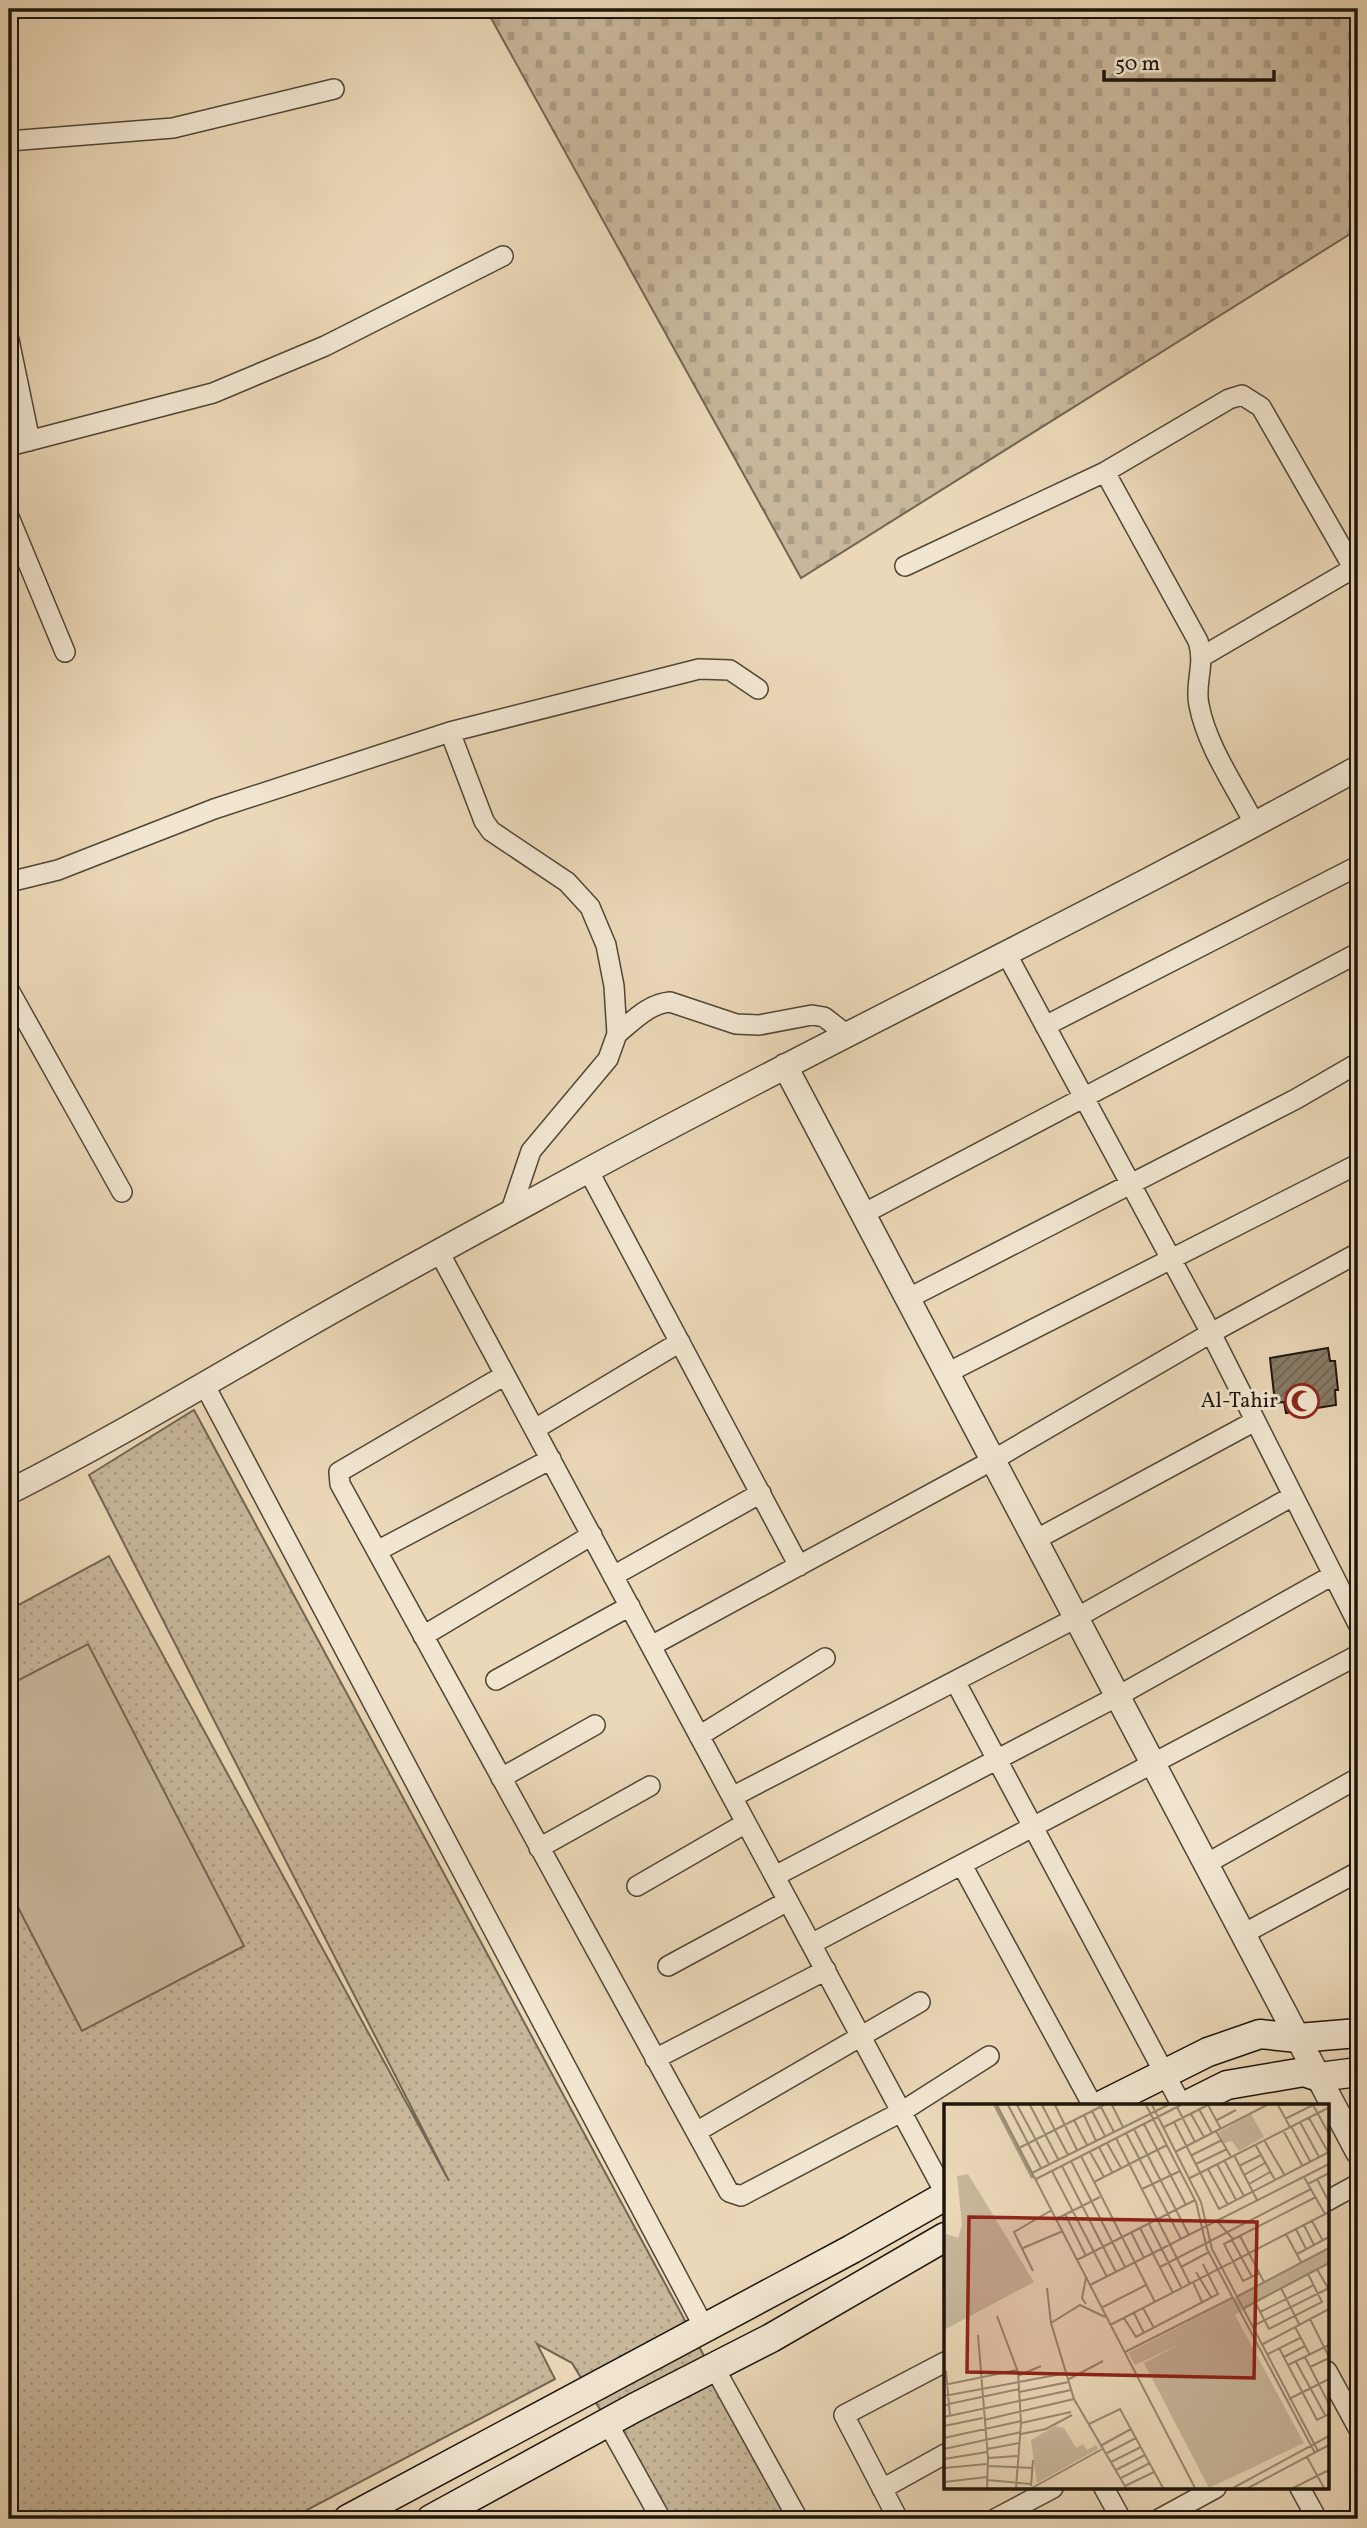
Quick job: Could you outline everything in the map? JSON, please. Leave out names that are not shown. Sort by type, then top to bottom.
[{"type":"main road","points":[[1104,2104],[1208,2052],[1260,2034],[1298,2038],[1358,2033]]},
{"type":"main road","points":[[1187,2104],[1227,2085],[1304,2072],[1319,2077],[1358,2072]]},
{"type":"main road","points":[[348,2519],[852,2249],[944,2195]]},
{"type":"main road","points":[[447,2516],[607,2423],[771,2338],[944,2237]]},
{"type":"street","points":[[9,141],[173,128],[334,89]]},
{"type":"street","points":[[9,446],[213,393],[325,346],[503,256]]},
{"type":"street","points":[[9,340],[30,441]]},
{"type":"street","points":[[905,566],[1105,472],[1229,399],[1242,396],[1252,399],[1261,407],[1356,572],[1203,656]]},
{"type":"street","points":[[1105,472],[1198,640],[1203,656],[1198,702],[1204,726],[1255,825]]},
{"type":"street","points":[[9,517],[65,652]]},
{"type":"street","points":[[9,881],[58,870],[214,809],[450,732],[699,669],[730,670],[758,689]]},
{"type":"street","points":[[450,732],[484,821],[504,842],[567,882],[590,907],[606,945],[614,986],[617,1034],[608,1059],[531,1151],[510,1213]]},
{"type":"street","points":[[9,1492],[71,1461],[588,1170],[846,1034],[1255,825],[1358,768]]},
{"type":"street","points":[[1045,1026],[1358,866]]},
{"type":"street","points":[[1006,953],[1211,1333],[1358,1624]]},
{"type":"street","points":[[863,1214],[1358,953]]},
{"type":"street","points":[[9,989],[122,1192]]},
{"type":"street","points":[[617,1034],[647,1010],[659,1003],[670,1002],[736,1024],[759,1025],[812,1015],[824,1017],[846,1034]]},
{"type":"street","points":[[907,1298],[1358,1063]]},
{"type":"street","points":[[785,1066],[1358,2152]]},
{"type":"street","points":[[947,1373],[1358,1164]]},
{"type":"street","points":[[588,1170],[799,1566]]},
{"type":"street","points":[[439,1252],[944,2192]]},
{"type":"street","points":[[651,1646],[993,1460],[1211,1333],[1358,1253]]},
{"type":"street","points":[[535,1429],[680,1342]]},
{"type":"street","points":[[505,1375],[339,1472],[340,1484],[729,2192],[741,2196],[901,2112],[989,2056]]},
{"type":"street","points":[[204,1384],[704,2327]]},
{"type":"street","points":[[1035,1540],[1255,1421]]},
{"type":"street","points":[[377,1551],[551,1459]]},
{"type":"street","points":[[613,1576],[761,1493]]},
{"type":"street","points":[[732,1797],[1076,1618],[1293,1496]]},
{"type":"street","points":[[423,1636],[592,1535]]},
{"type":"street","points":[[775,1876],[1118,1696],[1334,1575]]},
{"type":"street","points":[[496,1680],[629,1606]]},
{"type":"street","points":[[811,1944],[1358,1655]]},
{"type":"street","points":[[699,1736],[825,1658]]},
{"type":"street","points":[[955,1681],[1182,2104]]},
{"type":"street","points":[[501,1778],[594,1725]]},
{"type":"street","points":[[1206,1864],[1358,1778]]},
{"type":"street","points":[[539,1848],[650,1786]]},
{"type":"street","points":[[637,1885],[746,1823]]},
{"type":"street","points":[[962,1865],[1092,2104]]},
{"type":"street","points":[[1243,1934],[1358,1872]]},
{"type":"street","points":[[668,1966],[788,1901]]},
{"type":"street","points":[[655,2059],[825,1970]]},
{"type":"street","points":[[696,2132],[920,2002]]},
{"type":"street","points":[[1328,2200],[1358,2184]]},
{"type":"street","points":[[898,2519],[844,2415],[944,2363]]},
{"type":"street","points":[[714,2367],[798,2519]]},
{"type":"street","points":[[1328,2373],[1358,2428]]},
{"type":"street","points":[[607,2423],[661,2519]]},
{"type":"street","points":[[882,2489],[944,2455]]},
{"type":"street","points":[[995,2519],[1049,2490]]},
{"type":"street","points":[[1105,2490],[1121,2519]]},
{"type":"street","points":[[1159,2519],[1212,2490]]},
{"type":"street","points":[[1301,2490],[1317,2519]]},
{"type":"green space","points":[[486,9],[1358,9],[1358,229],[801,578]]},
{"type":"green space","points":[[194,1410],[792,2519],[666,2519],[572,2363],[537,2344],[555,2379],[290,2519],[9,2519],[9,1610],[109,1556],[449,2181],[89,1475]]},
{"type":"green space","points":[[88,1644],[244,1946],[82,2031],[9,1890],[9,1685]]},
{"type":"building","points":[[1328,1348],[1330,1361],[1335,1361],[1338,1390],[1335,1390],[1336,1405],[1286,1413],[1284,1402],[1275,1403],[1270,1358]]},
{"type":"place","name":"Al-Tahir","points":[[1302,1401]]}]
